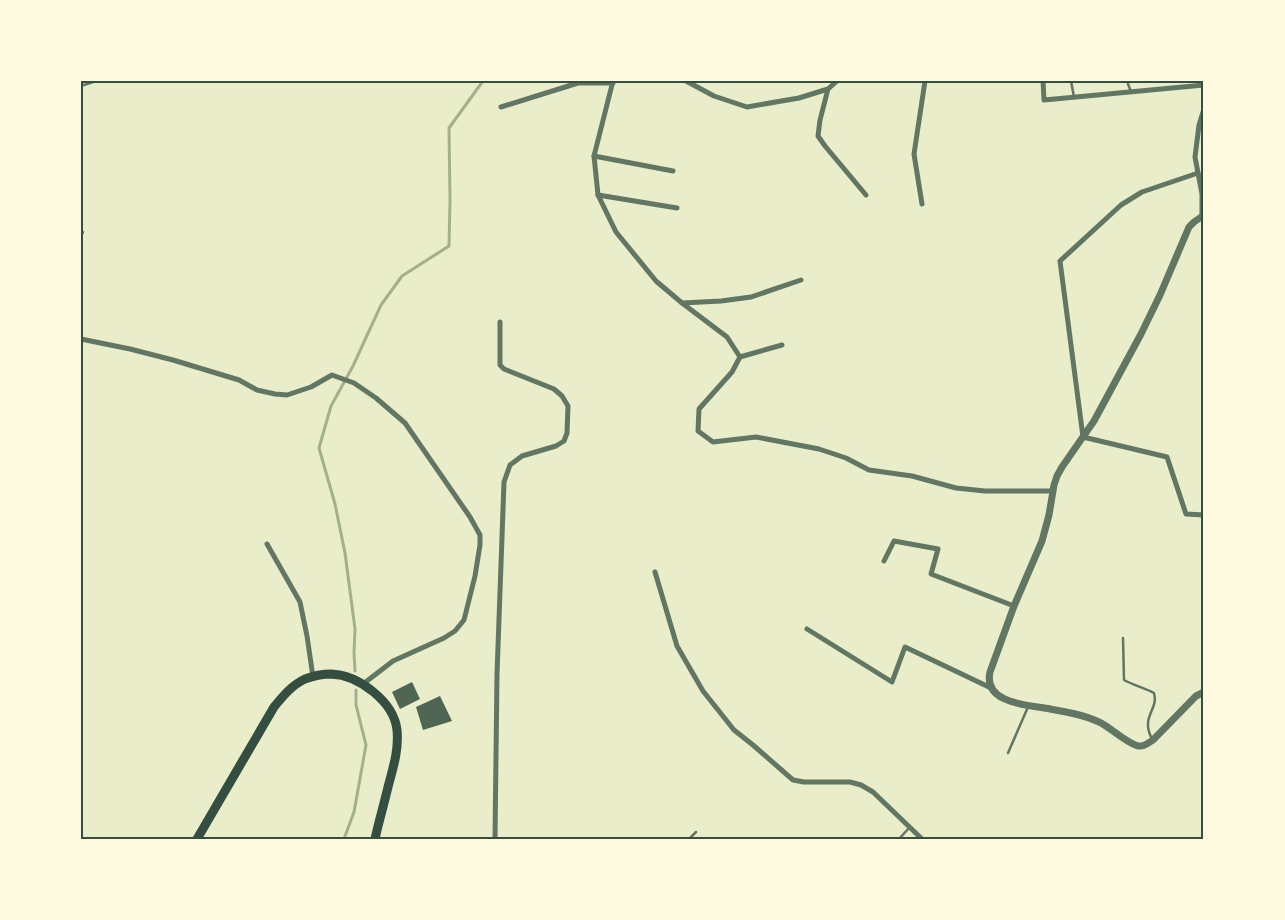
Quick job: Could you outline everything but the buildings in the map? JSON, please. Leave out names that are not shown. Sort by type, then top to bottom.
[{"type":"main road","points":[[196,839],[269,714],[283,696],[304,680],[332,674],[363,684],[384,703],[392,715],[396,727],[396,753],[375,839]]},
{"type":"street","points":[[686,81],[714,96],[747,107],[799,98],[828,89],[837,81]]},
{"type":"street","points":[[922,204],[914,154],[925,81]]},
{"type":"street","points":[[1042,81],[1044,100],[1204,85]]},
{"type":"street","points":[[501,107],[578,83],[613,82],[594,156],[598,195],[616,232],[656,281],[727,337],[740,357]]},
{"type":"street","points":[[828,89],[818,136],[866,195]]},
{"type":"street","points":[[991,688],[989,681],[990,672],[1014,606],[1042,540],[1057,476],[1094,421],[1141,334],[1160,295],[1185,235],[1194,222],[1203,215],[1202,194],[1195,152],[1199,125],[1204,109]]},
{"type":"street","points":[[594,156],[673,172]]},
{"type":"street","points":[[1084,437],[1060,261],[1128,200],[1142,192],[1198,174]]},
{"type":"street","points":[[598,195],[677,208]]},
{"type":"street","points":[[682,303],[751,297],[801,280]]},
{"type":"street","points":[[495,839],[497,674],[504,482],[510,465],[522,456],[556,446],[564,441],[567,433],[568,406],[562,396],[554,389],[500,366],[500,322]]},
{"type":"street","points":[[81,339],[130,349],[201,368],[239,380],[257,390],[275,394],[288,395],[311,387],[332,376],[354,383],[376,398],[405,423],[476,528],[480,535],[479,552],[464,620],[455,631],[444,638],[393,661],[363,684]]},
{"type":"street","points":[[782,345],[740,357],[732,372],[699,409],[698,431],[712,442],[756,437],[819,449],[846,458],[869,470],[912,476],[956,488],[985,491],[1053,491]]},
{"type":"street","points":[[1084,437],[1167,457],[1186,514],[1204,515]]},
{"type":"street","points":[[884,561],[894,541],[938,549],[931,574],[1014,606]]},
{"type":"street","points":[[266,544],[300,602],[313,677]]},
{"type":"street","points":[[655,572],[677,646],[703,691],[734,730],[793,780],[804,782],[850,782],[862,785],[873,792],[922,839]]},
{"type":"street","points":[[807,629],[892,682],[905,647],[991,688],[1005,699],[1091,719],[1138,746],[1144,746],[1153,740],[1196,696],[1204,692]]},
{"type":"lane","points":[[81,86],[96,81]]},
{"type":"lane","points":[[1071,81],[1075,98]]},
{"type":"lane","points":[[1127,81],[1131,92]]},
{"type":"lane","points":[[81,236],[84,232]]},
{"type":"lane","points":[[1123,638],[1124,680],[1154,692],[1154,702],[1147,724],[1148,731],[1153,740]]},
{"type":"lane","points":[[1008,754],[1029,706]]},
{"type":"lane","points":[[899,839],[910,827]]},
{"type":"lane","points":[[689,839],[696,832]]},
{"type":"waterway","points":[[355,671],[355,629],[345,553],[335,504],[319,448],[331,406],[353,366],[381,305],[402,276],[449,246],[449,128],[483,81]]},
{"type":"waterway","points":[[344,839],[354,812],[366,745],[356,705],[356,690]]}]
